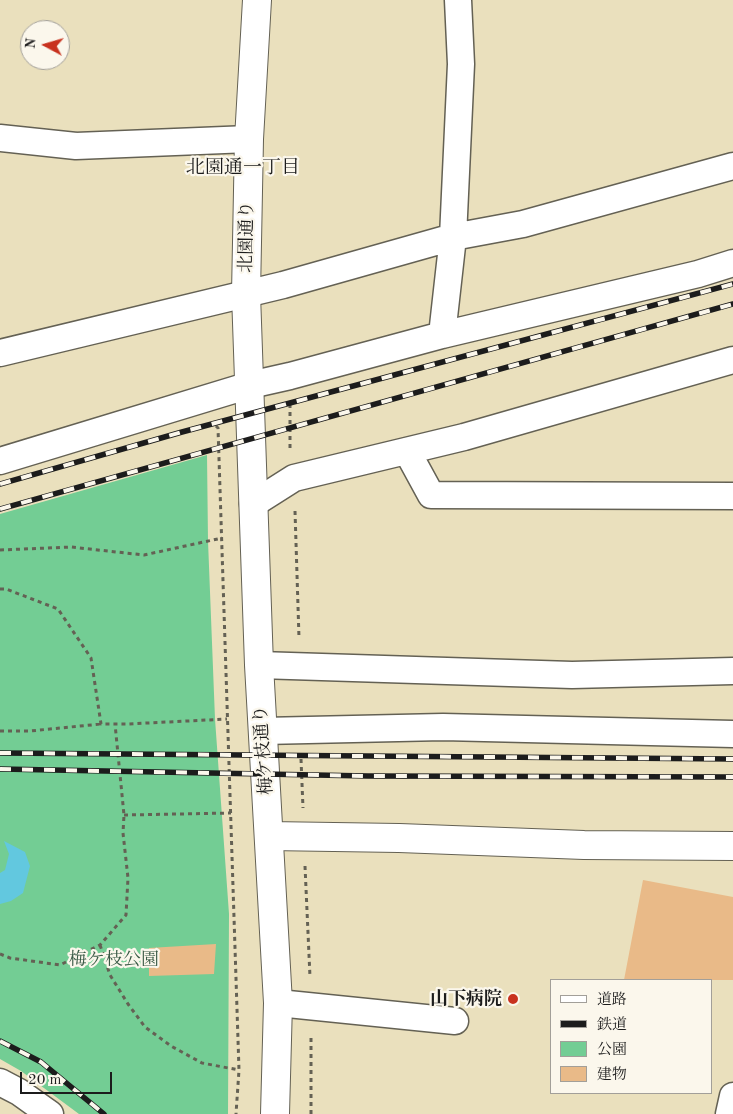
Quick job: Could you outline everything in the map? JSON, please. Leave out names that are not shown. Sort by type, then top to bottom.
[{"type":"street","name":"北園通り","points":[[250,385],[246,294],[250,139],[257,0]]},
{"type":"street","points":[[442,335],[454,237],[461,64],[458,0]]},
{"type":"street","points":[[0,138],[76,146],[250,139]]},
{"type":"street","points":[[0,353],[246,294],[454,237],[523,224],[733,166]]},
{"type":"street","points":[[2,453],[442,335],[698,274],[733,263]]},
{"type":"street","points":[[253,504],[294,478],[464,437],[733,360]]},
{"type":"street","name":"梅ケ枝通り","points":[[250,385],[259,665],[278,1003],[274,1114]]},
{"type":"street","points":[[407,451],[431,495],[733,496]]},
{"type":"street","points":[[259,665],[572,675],[733,671]]},
{"type":"street","points":[[262,731],[444,727],[733,734]]},
{"type":"street","points":[[269,836],[399,838],[584,845],[733,846]]},
{"type":"street","points":[[278,1003],[455,1021]]},
{"type":"street","points":[[0,1082],[50,1114]]},
{"type":"street","points":[[729,1114],[733,1096]]},
{"type":"path","points":[[290,376],[290,454],[294,478],[300,665]]},
{"type":"path","points":[[218,428],[239,1070],[236,1114]]},
{"type":"path","points":[[0,550],[29,547],[71,547],[144,555],[222,538]]},
{"type":"path","points":[[0,589],[6,589],[58,609],[91,658],[101,724]]},
{"type":"path","points":[[0,731],[30,731],[101,724],[228,719]]},
{"type":"path","points":[[0,954],[10,958],[60,965],[100,945],[126,915],[128,878],[115,724]]},
{"type":"path","points":[[300,730],[311,1007],[311,1114]]},
{"type":"path","points":[[124,815],[230,813]]},
{"type":"path","points":[[100,945],[110,975],[145,1027],[171,1046],[202,1063],[239,1070]]},
{"type":"green space","name":"梅ケ枝公園","points":[[207,455],[208,541],[215,719],[229,914],[228,1114],[79,1114],[21,1071],[0,1059],[0,514]]},
{"type":"water","points":[[4,841],[25,852],[30,866],[23,893],[11,901],[0,904],[0,873],[5,870],[9,854]]},
{"type":"building","points":[[643,880],[733,897],[733,980],[624,979]]},
{"type":"building","points":[[216,944],[214,974],[149,976],[149,948]]},
{"type":"railway","points":[[0,484],[182,432],[733,284]]},
{"type":"railway","points":[[0,509],[733,304]]},
{"type":"railway","points":[[0,753],[733,759]]},
{"type":"railway","points":[[0,769],[368,776],[733,777]]},
{"type":"railway","points":[[0,1041],[41,1062],[104,1114]]},
{"type":"place","name":"山下病院","points":[[513,999]]},
{"type":"district","name":"北園通一丁目","points":[[243,168]]}]
